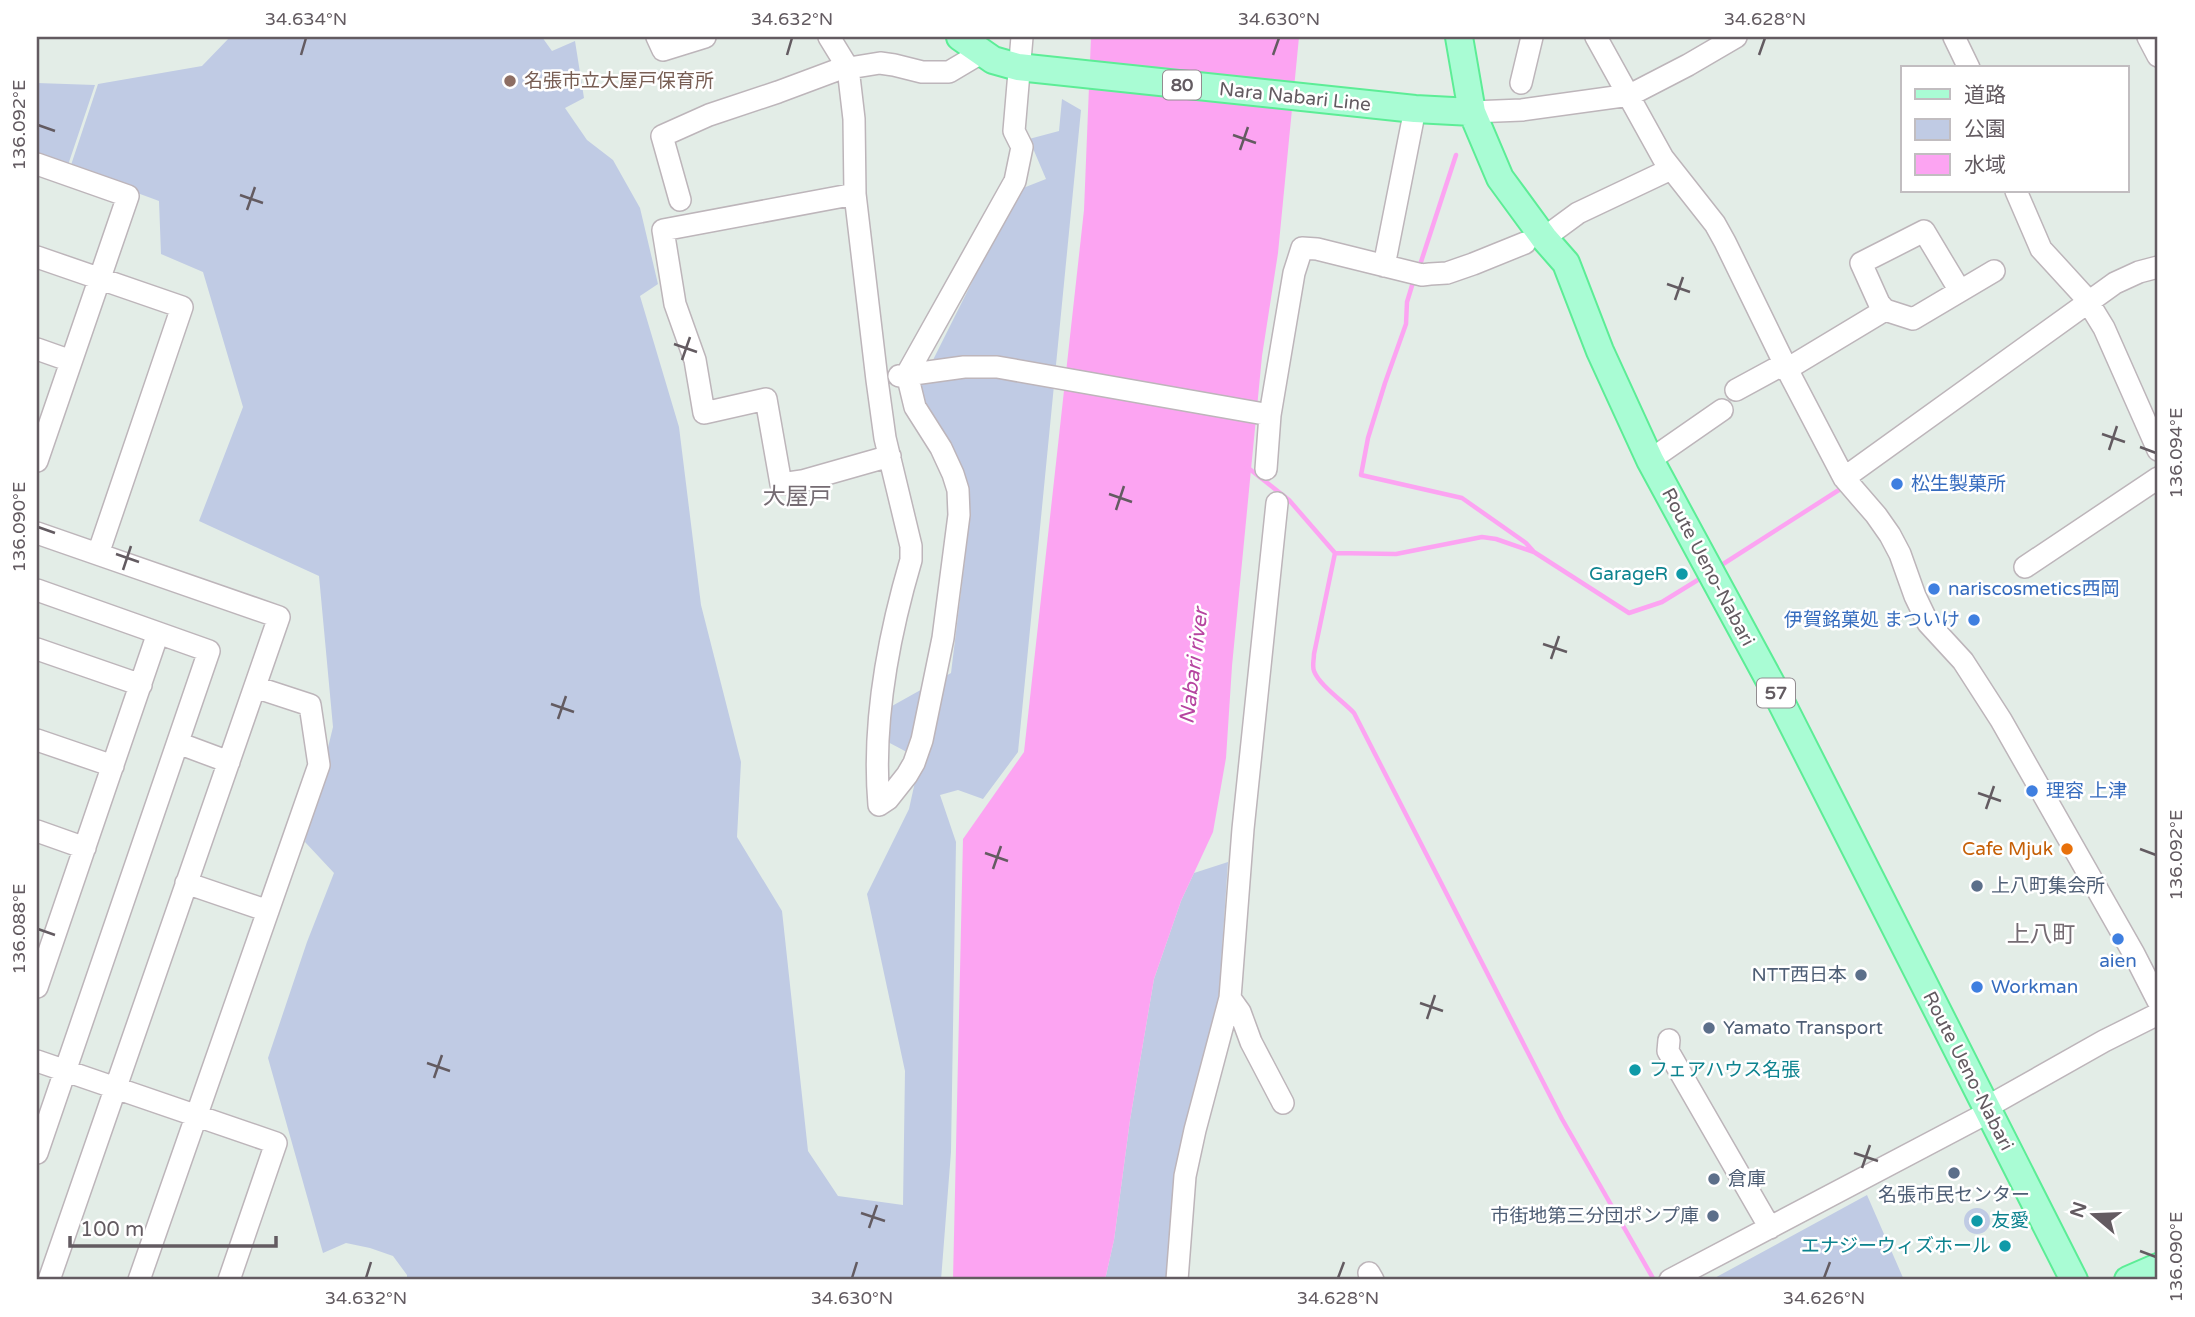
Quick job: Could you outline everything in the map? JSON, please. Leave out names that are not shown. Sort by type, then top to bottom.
[{"type":"main road","name":"Route Ueno-Nabari","points":[[1459,37],[1472,112],[1500,178],[1535,240],[1566,263],[1600,351],[1650,460],[1779,698],[2074,1280]]},
{"type":"main road","name":"Nara Nabari Line","points":[[970,45],[993,60],[1022,68],[1415,109],[1472,112]]},
{"type":"main road","points":[[2127,1280],[2158,1267]]},
{"type":"street","points":[[657,37],[663,50],[705,37]]},
{"type":"street","points":[[830,37],[848,68],[854,120],[855,194],[877,380],[890,456],[911,546],[911,560],[886,671],[877,744],[879,805],[888,799],[907,775],[922,740],[943,638],[959,516],[958,489],[953,474],[941,448],[915,407],[907,374],[1015,181],[1022,147],[1014,131],[1022,68],[1022,37]]},
{"type":"street","points":[[1521,83],[1532,37]]},
{"type":"street","points":[[1596,37],[1671,169],[1715,224],[1847,481],[1890,535],[1928,623],[1963,661],[2001,720],[2158,1001]]},
{"type":"street","points":[[1472,112],[1522,110],[1630,95],[1736,37]]},
{"type":"street","points":[[1954,37],[1968,66]]},
{"type":"street","points":[[2148,37],[2158,56]]},
{"type":"street","points":[[680,200],[662,136],[709,115],[848,68],[887,64],[922,72],[949,72],[970,45]]},
{"type":"street","points":[[1384,265],[1415,109]]},
{"type":"street","points":[[37,164],[128,196],[39,449]]},
{"type":"street","points":[[1266,469],[1270,415],[1294,273],[1302,248],[1417,273],[1447,273],[1535,240],[1578,213],[1671,169]]},
{"type":"street","points":[[2017,192],[2041,249],[2093,304],[2158,450]]},
{"type":"street","points":[[855,194],[663,230],[674,304],[695,360],[704,413],[766,399],[780,484],[802,481],[890,456]]},
{"type":"street","points":[[1960,291],[1924,231],[1861,263],[1879,303],[1885,310],[1913,320],[1994,271]]},
{"type":"street","points":[[37,257],[182,307],[98,554]]},
{"type":"street","points":[[1847,481],[2093,304],[2115,283],[2158,267]]},
{"type":"street","points":[[1736,390],[1786,366],[1885,310]]},
{"type":"street","points":[[37,349],[71,361]]},
{"type":"street","points":[[877,380],[964,367],[997,367],[1270,415]]},
{"type":"street","points":[[1650,460],[1722,410]]},
{"type":"street","points":[[2025,567],[2158,478]]},
{"type":"street","points":[[1177,1280],[1185,1176],[1230,998],[1243,829],[1277,503]]},
{"type":"street","points":[[37,533],[279,618],[49,1280]]},
{"type":"street","points":[[37,590],[209,651],[37,1153]]},
{"type":"street","points":[[37,986],[47,924],[85,848],[158,633]]},
{"type":"street","points":[[37,649],[141,685]]},
{"type":"street","points":[[139,1280],[319,765],[310,705],[255,687]]},
{"type":"street","points":[[37,740],[113,766]]},
{"type":"street","points":[[178,743],[229,762]]},
{"type":"street","points":[[37,831],[85,848]]},
{"type":"street","points":[[186,883],[268,911]]},
{"type":"street","points":[[1230,998],[1240,1012],[1251,1042],[1283,1103]]},
{"type":"street","points":[[1670,1280],[1988,1110],[2104,1041],[2158,1014]]},
{"type":"street","points":[[1669,1040],[1668,1051],[1770,1228]]},
{"type":"street","points":[[37,1061],[276,1143],[229,1280]]},
{"type":"green space","points":[[230,37],[542,37],[552,51],[575,41],[584,98],[565,108],[587,140],[613,160],[640,208],[658,284],[640,296],[679,427],[701,605],[741,762],[737,837],[782,911],[808,1151],[838,1196],[903,1205],[905,1071],[867,894],[909,809],[920,759],[886,741],[892,706],[951,673],[966,550],[918,390],[1018,190],[1046,179],[1029,139],[1059,131],[1062,99],[1081,110],[1018,752],[983,799],[958,790],[940,795],[956,842],[951,1152],[941,1280],[407,1280],[407,1275],[393,1256],[370,1248],[346,1243],[323,1253],[268,1058],[307,942],[334,873],[305,842],[333,727],[319,576],[199,521],[243,407],[203,272],[161,254],[159,201],[70,168],[98,84],[202,66]]},
{"type":"green space","points":[[37,83],[95,85],[67,168],[37,158]]},
{"type":"green space","points":[[1228,862],[1219,994],[1203,1076],[1171,1280],[1105,1280],[1114,1240],[1130,1120],[1154,979],[1181,901],[1194,873]]},
{"type":"green space","points":[[1867,1195],[1904,1280],[1711,1280]]},
{"type":"green space","points":[[1977,1208],[1986,1212],[1990,1221],[1986,1230],[1977,1234],[1968,1230],[1964,1221],[1968,1212]]},
{"type":"water","name":"Nabari river","points":[[1091,37],[1299,37],[1278,253],[1262,356],[1232,666],[1226,758],[1213,832],[1181,901],[1154,979],[1130,1120],[1114,1240],[1105,1280],[953,1280],[963,839],[1024,752],[1084,210]]},
{"type":"waterway","points":[[1419,268],[1456,155]]},
{"type":"waterway","points":[[1414,279],[1407,302],[1406,324],[1368,438],[1361,475],[1462,498],[1526,543],[1534,552]]},
{"type":"waterway","points":[[1247,467],[1289,500],[1335,553],[1314,654],[1314,671],[1326,688],[1354,713],[1562,1119],[1654,1280]]},
{"type":"waterway","points":[[1720,566],[1842,488]]},
{"type":"waterway","points":[[1335,553],[1396,554],[1482,537],[1496,539],[1534,552],[1629,613],[1662,602],[1701,578]]},
{"type":"place","name":"名張市立大屋戸保育所","points":[[510,81]]},
{"type":"place","name":"松生製菓所","points":[[1897,484]]},
{"type":"place","name":"GarageR","points":[[1682,574]]},
{"type":"place","name":"nariscosmetics西岡","points":[[1934,589]]},
{"type":"place","name":"伊賀銘菓処 まついけ","points":[[1974,620]]},
{"type":"place","name":"理容 上津","points":[[2032,791]]},
{"type":"place","name":"Cafe Mjuk","points":[[2067,849]]},
{"type":"place","name":"上八町集会所","points":[[1977,886]]},
{"type":"place","name":"aien","points":[[2118,939]]},
{"type":"place","name":"NTT西日本","points":[[1861,975]]},
{"type":"place","name":"Workman","points":[[1977,987]]},
{"type":"place","name":"Yamato Transport","points":[[1709,1028]]},
{"type":"place","name":"フェアハウス名張","points":[[1635,1070]]},
{"type":"place","name":"名張市民センター","points":[[1954,1173]]},
{"type":"place","name":"倉庫","points":[[1714,1179]]},
{"type":"place","name":"市街地第三分団ポンプ庫","points":[[1713,1216]]},
{"type":"place","name":"友愛","points":[[1977,1221]]},
{"type":"place","name":"エナジーウィズホール","points":[[2005,1246]]},
{"type":"district","name":"大屋戸","points":[[797,497]]},
{"type":"district","name":"上八町","points":[[2041,935]]}]
